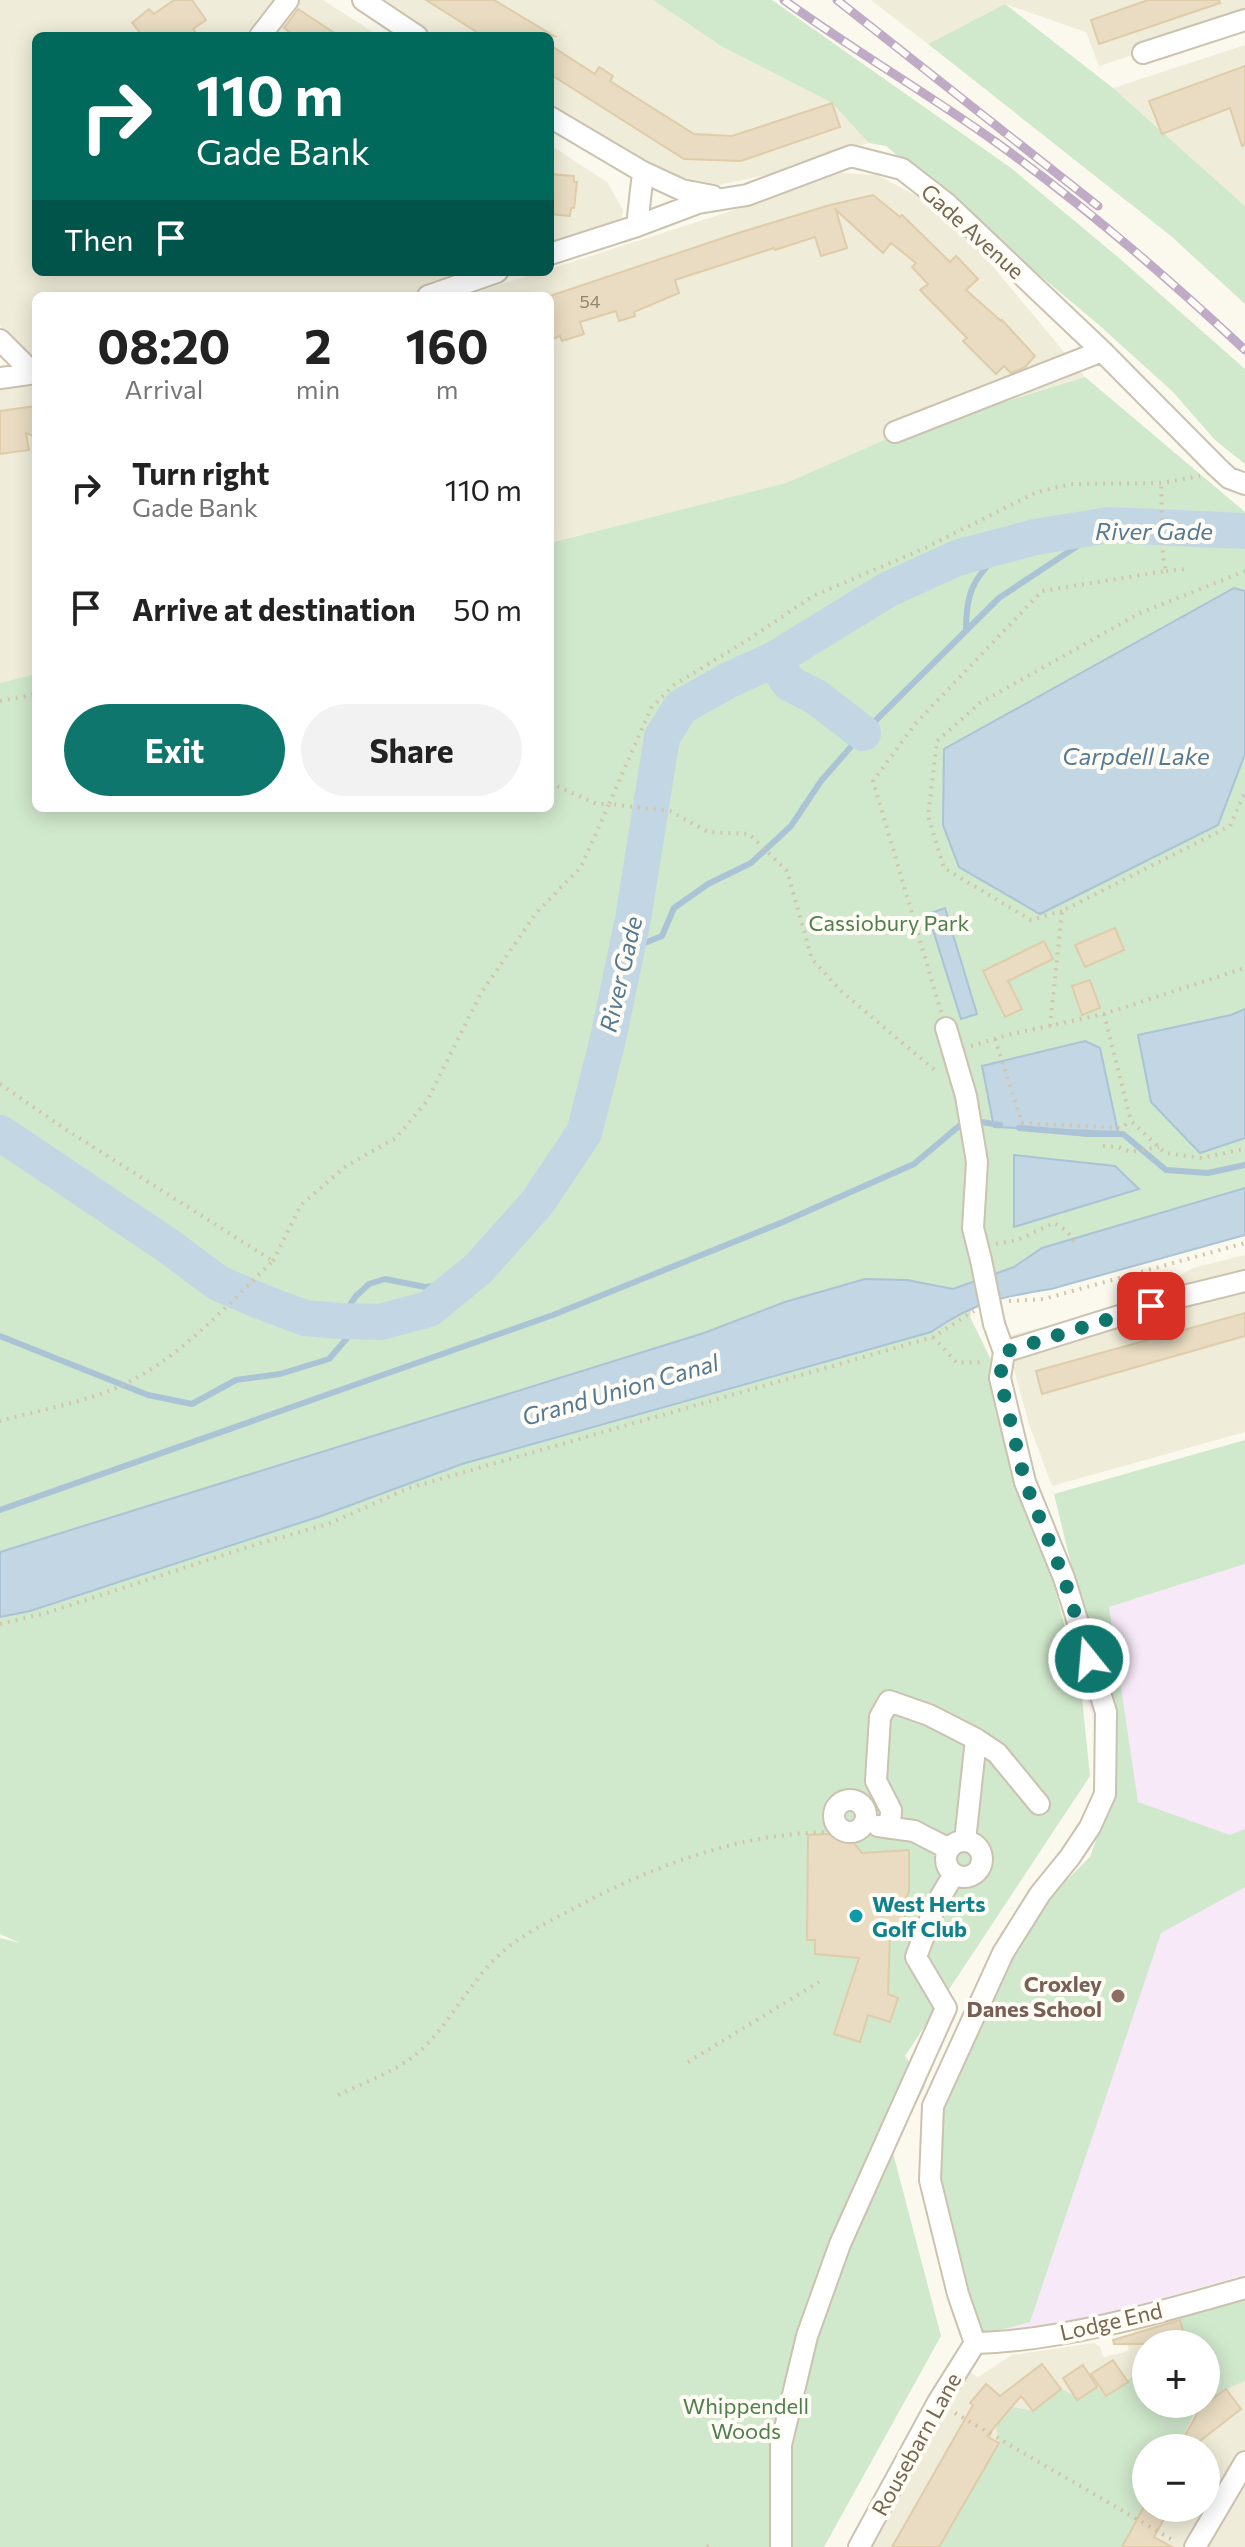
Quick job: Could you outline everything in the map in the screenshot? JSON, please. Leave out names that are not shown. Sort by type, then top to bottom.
[{"type":"street","points":[[263,32],[288,0]]},
{"type":"street","points":[[363,0],[411,32]]},
{"type":"street","points":[[1143,53],[1245,20]]},
{"type":"street","points":[[554,119],[643,172],[682,190],[721,198]]},
{"type":"street","name":"Gade Avenue","points":[[554,253],[698,203],[747,195],[851,156],[902,169],[947,204],[1102,351],[1217,467],[1229,478],[1245,484]]},
{"type":"street","points":[[637,226],[643,172]]},
{"type":"street","points":[[440,292],[486,276]]},
{"type":"street","points":[[0,340],[32,371]]},
{"type":"street","points":[[895,432],[1102,351]]},
{"type":"street","points":[[0,378],[32,373]]},
{"type":"street","points":[[946,1028],[967,1101],[977,1162],[973,1228],[1003,1356],[1000,1378],[1025,1482],[1064,1578],[1106,1712],[1105,1794],[1090,1827],[1040,1894],[1003,1953],[933,2106],[930,2180],[958,2294],[975,2343]]},
{"type":"street","points":[[1003,1356],[1180,1297],[1245,1281]]},
{"type":"street","points":[[890,1828],[891,1810],[876,1781],[880,1717],[889,1701],[929,1715],[997,1753],[1039,1804]]},
{"type":"street","points":[[864,1823],[914,1831],[957,1845],[976,1845],[982,1861],[971,1875],[954,1874],[947,1865],[957,1845],[976,1739]]},
{"type":"street","points":[[781,2547],[781,2445],[807,2336],[840,2244],[946,2008],[916,1957],[935,1906],[954,1874]]},
{"type":"street","name":"Lodge End","points":[[975,2343],[1008,2342],[1109,2323],[1245,2288]]},
{"type":"street","name":"Rousebarn Lane","points":[[859,2547],[938,2402],[975,2343]]},
{"type":"street","points":[[1195,2547],[1245,2462]]},
{"type":"path","points":[[0,1421],[112,1389],[137,1377],[192,1340],[273,1261],[301,1205],[346,1166],[396,1138],[427,1101],[481,993],[537,912],[581,867],[651,708],[674,685],[813,596],[923,549],[1037,492],[1071,484],[1161,483],[1206,476],[1217,467]]},
{"type":"path","points":[[1161,483],[1166,571]]},
{"type":"path","points":[[946,1028],[873,781],[916,723],[1042,591],[1188,569]]},
{"type":"path","points":[[1245,571],[1138,614],[980,703],[937,741],[928,816],[944,868],[1031,920],[1062,911],[1230,826],[1245,792]]},
{"type":"path","points":[[0,701],[32,695]]},
{"type":"path","points":[[554,785],[597,804],[670,811],[708,832],[749,834],[787,871],[812,959],[841,991],[967,1101]]},
{"type":"path","points":[[1050,1026],[1062,911]]},
{"type":"path","points":[[953,1052],[1104,1014],[1245,968]]},
{"type":"path","points":[[1104,1014],[1131,1121],[1158,1147],[1165,1153],[1202,1158],[1245,1149]]},
{"type":"path","points":[[995,1039],[1022,1123],[1121,1128],[1131,1121]]},
{"type":"path","points":[[0,1084],[68,1131],[273,1261]]},
{"type":"path","points":[[1103,1146],[1130,1152],[1158,1147]]},
{"type":"path","points":[[980,1254],[1054,1223],[1067,1231],[1075,1243]]},
{"type":"path","points":[[0,1624],[46,1613],[328,1524],[409,1488],[933,1337],[973,1311],[992,1312],[1012,1300],[1044,1299],[1245,1243]]},
{"type":"path","points":[[933,1337],[957,1363],[1003,1356]]},
{"type":"path","points":[[338,2095],[416,2055],[484,1969],[503,1951],[586,1901],[653,1870],[715,1849],[800,1833],[827,1832]]},
{"type":"path","points":[[688,2062],[819,1982]]},
{"type":"path","points":[[938,2402],[1185,2547]]},
{"type":"path","points":[[707,2547],[714,2547]]},
{"type":"shaded area","points":[[0,0],[323,0],[373,32],[32,32],[32,276],[476,276],[422,292],[32,292],[32,363],[6,344],[0,324]]},
{"type":"shaded area","points":[[370,0],[653,0],[721,46],[832,103],[869,143],[771,174],[719,185],[672,175],[554,109],[554,32],[416,32]]},
{"type":"shaded area","points":[[871,0],[1245,0],[1245,18],[1099,66],[1086,32],[1005,4],[928,44]]},
{"type":"shaded area","points":[[1245,45],[1245,206],[1113,88]]},
{"type":"shaded area","points":[[554,148],[607,182],[623,210],[620,225],[554,252]]},
{"type":"shaded area","points":[[841,173],[877,175],[919,197],[975,245],[1085,377],[891,437],[786,483],[554,542],[554,292],[476,292],[526,276],[554,276],[554,268]]},
{"type":"shaded area","points":[[32,381],[32,675],[0,683],[0,386]]},
{"type":"shaded area","points":[[1245,1255],[1245,1432],[1052,1486],[1029,1424],[1005,1337],[1127,1305],[1193,1268]]},
{"type":"shaded area","name":"Croxley Danes School","points":[[1245,1564],[1245,2275],[1099,2316],[985,2334],[937,2258],[1050,1897],[1090,1857],[1103,1821],[1099,1740],[1073,1647],[1109,1607]]},
{"type":"shaded area","points":[[1245,2296],[1245,2547],[864,2547],[969,2372],[978,2377],[1012,2355],[1094,2343],[1100,2347],[1103,2357],[1129,2351],[1127,2340],[1132,2334],[1132,2418],[1220,2418],[1220,2330],[1135,2330]]},
{"type":"green space","points":[[653,0],[772,0],[1011,168],[1245,369],[1245,464],[1215,440],[1173,392],[1099,325],[886,146],[869,143],[832,103],[721,46]]},
{"type":"green space","points":[[1005,4],[1113,88],[1245,206],[1245,304],[1171,236],[928,44]]},
{"type":"green space","points":[[1085,377],[1245,512],[1245,1188],[1042,1248],[1014,1267],[977,1281],[970,1317],[1000,1378],[1081,1689],[1090,1776],[905,2056],[925,2086],[892,2149],[941,2336],[824,2547],[0,2547],[0,1938],[20,1943],[0,1934],[0,683],[32,675],[32,812],[554,812],[554,542],[786,483],[891,437]]},
{"type":"green space","points":[[1245,1440],[1245,1564],[1109,1607],[1138,1802],[1230,1835],[1245,1829],[1245,1887],[1161,1933],[1030,2322],[985,2334],[959,2314],[937,2258],[926,2204],[928,2159],[946,2098],[1017,1946],[1050,1897],[1090,1857],[1103,1821],[1093,1655],[1054,1494]]},
{"type":"green space","points":[[1245,2296],[1245,2381],[1220,2393],[1220,2330],[1183,2330],[1182,2316]]},
{"type":"green space","points":[[1132,2377],[1132,2418],[1192,2418],[1184,2434],[1132,2434],[1132,2522],[1135,2522],[1122,2547],[939,2547],[999,2444],[996,2425],[1012,2407],[1033,2411],[1061,2389],[1080,2398],[1097,2387],[1106,2396]]},
{"type":"water","name":"Carpdell Lake","points":[[1234,588],[1245,591],[1245,754],[1218,825],[1040,914],[959,867],[943,825],[944,749]]},
{"type":"water","points":[[945,908],[977,1014],[961,1019],[928,914]]},
{"type":"water","points":[[1245,1009],[1245,1138],[1200,1153],[1151,1102],[1138,1035],[1231,1015]]},
{"type":"water","points":[[1085,1041],[1100,1048],[1118,1132],[994,1127],[982,1066]]},
{"type":"water","points":[[1014,1155],[1115,1166],[1139,1189],[1014,1227]]},
{"type":"water","name":"Grand Union Canal","points":[[1245,1188],[1245,1235],[1051,1289],[988,1302],[931,1332],[462,1464],[321,1516],[30,1611],[0,1617],[0,1552],[704,1333],[785,1302],[865,1279],[907,1280],[953,1289],[1014,1267],[1042,1248]]},
{"type":"building","points":[[174,0],[192,0],[206,20],[193,29],[195,32],[140,32],[132,23],[149,9],[154,14]]},
{"type":"building","points":[[426,0],[494,0],[547,32],[477,32]]},
{"type":"building","points":[[1148,0],[1219,0],[1220,3],[1099,44],[1091,20]]},
{"type":"building","points":[[298,9],[333,32],[290,32],[284,28]]},
{"type":"building","points":[[554,48],[595,74],[599,67],[613,76],[610,81],[694,134],[732,136],[832,103],[840,127],[741,161],[684,159],[554,77]]},
{"type":"building","points":[[1245,66],[1245,145],[1242,146],[1230,108],[1162,134],[1149,101]]},
{"type":"building","points":[[554,174],[574,176],[574,182],[577,182],[570,216],[554,214]]},
{"type":"building","points":[[873,195],[900,217],[902,215],[950,262],[956,256],[978,279],[966,290],[1002,320],[1035,356],[1025,367],[1011,373],[1004,366],[996,374],[963,341],[967,338],[920,290],[928,284],[912,267],[916,263],[891,243],[883,253],[836,210],[847,248],[821,256],[815,237],[774,248],[675,280],[679,293],[634,312],[635,316],[619,321],[616,311],[580,322],[584,334],[562,341],[560,336],[554,338],[554,295],[830,205]]},
{"type":"building","points":[[32,407],[32,435],[26,433],[29,450],[0,454],[0,411]]},
{"type":"building","points":[[1115,928],[1124,950],[1085,967],[1075,945]]},
{"type":"building","points":[[1044,941],[1053,959],[1008,981],[1022,1009],[1005,1017],[983,971]]},
{"type":"building","points":[[1090,980],[1100,1008],[1082,1015],[1072,986]]},
{"type":"building","points":[[1245,1313],[1245,1336],[1042,1394],[1036,1371]]},
{"type":"building","name":"West Herts Golf Club","points":[[849,1833],[849,1838],[862,1853],[909,1850],[905,1932],[890,1932],[888,1994],[898,1998],[890,2022],[868,2015],[860,2042],[834,2034],[859,1958],[815,1954],[815,1940],[807,1940],[808,1835]]},
{"type":"building","points":[[1180,2320],[1183,2330],[1146,2330]]},
{"type":"building","points":[[1132,2334],[1132,2344],[1114,2344],[1113,2340]]},
{"type":"building","points":[[1113,2360],[1128,2382],[1106,2396],[1091,2374]]},
{"type":"building","points":[[1042,2364],[1061,2389],[1033,2411],[1021,2396],[987,2436],[999,2443],[939,2547],[892,2547],[973,2405],[970,2403],[986,2384],[1000,2396]]},
{"type":"building","points":[[1083,2365],[1097,2387],[1077,2400],[1063,2378]]},
{"type":"building","points":[[1226,2389],[1241,2409],[1209,2434],[1186,2434],[1195,2418],[1220,2418],[1220,2393]]},
{"type":"building","points":[[1136,2522],[1162,2522],[1154,2537],[1172,2547],[1122,2547]]},
{"type":"waterway","points":[[627,950],[662,936],[674,908],[708,884],[751,863],[791,826],[821,781],[863,733],[999,598],[1109,525]]},
{"type":"waterway","name":"River Gade","points":[[0,1133],[218,1283],[262,1302],[305,1318],[339,1321],[380,1322],[429,1309],[478,1269],[537,1203],[584,1133],[608,1039],[633,919],[662,737],[681,707],[773,660],[887,590],[957,558],[1035,537],[1109,525],[1245,531]]},
{"type":"waterway","points":[[966,631],[968,602],[975,583],[1006,544]]},
{"type":"waterway","points":[[773,660],[789,683],[816,697],[863,733]]},
{"type":"waterway","points":[[0,1510],[553,1315],[783,1222],[914,1164],[965,1121]]},
{"type":"waterway","points":[[975,1121],[1000,1125]]},
{"type":"waterway","points":[[1019,1128],[1123,1134],[1166,1170],[1208,1173],[1245,1165]]},
{"type":"waterway","points":[[339,1321],[356,1296],[369,1284],[385,1279],[425,1287],[460,1284]]},
{"type":"waterway","points":[[0,1336],[148,1395],[192,1404],[236,1380],[280,1374],[329,1359],[362,1321]]},
{"type":"railway","points":[[784,0],[1030,167],[1124,242],[1245,350]]},
{"type":"railway","points":[[837,0],[1098,206]]},
{"type":"place","name":"West Herts Golf Club","points":[[856,1916]]},
{"type":"place","name":"Croxley Danes School","points":[[1118,1996]]},
{"type":"route","points":[[1089,1659],[1064,1578],[1025,1482],[1000,1378],[1004,1352],[1151,1306]]},
{"type":"park label","name":"Cassiobury Park","points":[[889,922]]},
{"type":"park label","name":"Whippendell Woods","points":[[746,2418]]}]
